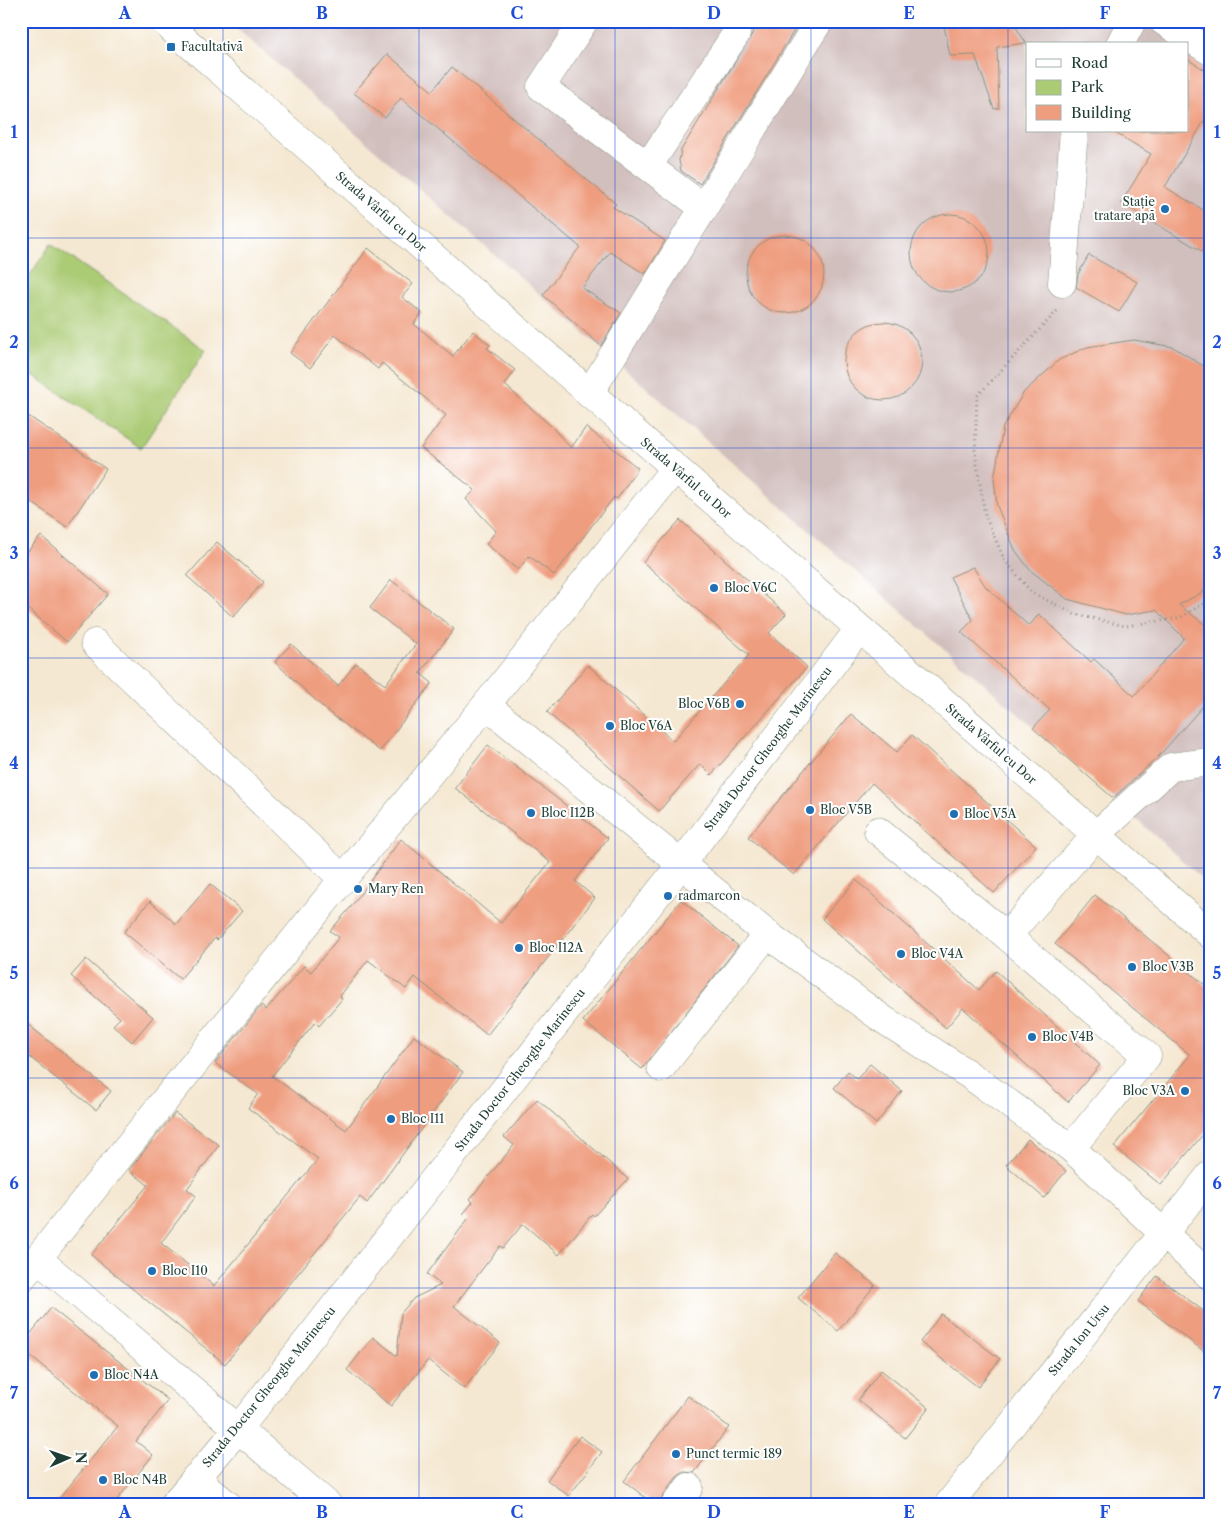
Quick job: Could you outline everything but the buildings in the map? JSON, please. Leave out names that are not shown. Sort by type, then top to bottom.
[{"type":"street","points":[[584,21],[541,87],[704,208]]},
{"type":"street","points":[[590,394],[819,21]]},
{"type":"street","points":[[1121,42],[1132,21]]},
{"type":"street","points":[[1163,21],[1210,51]]},
{"type":"street","name":"Strada Vârful cu Dor","points":[[174,25],[590,394],[1210,934]]},
{"type":"street","points":[[648,166],[736,34]]},
{"type":"street","points":[[1062,283],[1074,132]]},
{"type":"street","points":[[328,1505],[239,1428],[30,1269],[675,468]]},
{"type":"street","name":"Strada Doctor Gheorghe Marinescu","points":[[173,1505],[239,1428],[682,863],[859,629]]},
{"type":"street","points":[[95,643],[343,879]]},
{"type":"street","points":[[486,705],[767,934],[881,1018],[968,1074],[1071,1148],[1210,1276]]},
{"type":"street","points":[[1007,936],[1096,835],[1171,767],[1210,762]]},
{"type":"street","points":[[878,831],[1007,936],[1147,1056],[1071,1148]]},
{"type":"street","points":[[661,1068],[767,934]]},
{"type":"street","name":"Strada Ion Ursu","points":[[948,1505],[1210,1175]]},
{"type":"street","points":[[195,1478],[228,1505]]},
{"type":"path","points":[[1062,283],[1056,314],[977,396],[975,452],[985,515],[1004,559],[1031,592],[1074,614],[1125,626],[1179,618],[1210,600]]},
{"type":"shaded area","points":[[228,21],[1210,21],[1210,886],[1087,774]]},
{"type":"green space","points":[[51,244],[206,350],[141,448],[21,367],[21,288]]},
{"type":"place","name":"Facultativă","points":[[171,47]]},
{"type":"place","name":"Stație tratare apă","points":[[1165,209]]},
{"type":"place","name":"Bloc V6C","points":[[714,588]]},
{"type":"place","name":"Bloc V6B","points":[[740,704]]},
{"type":"place","name":"Bloc V6A","points":[[610,726]]},
{"type":"place","name":"Bloc V5B","points":[[810,810]]},
{"type":"place","name":"Bloc I12B","points":[[531,813]]},
{"type":"place","name":"Bloc V5A","points":[[954,814]]},
{"type":"place","name":"Mary Ren","points":[[358,889]]},
{"type":"place","name":"radmarcon","points":[[668,896]]},
{"type":"place","name":"Bloc I12A","points":[[519,948]]},
{"type":"place","name":"Bloc V4A","points":[[901,954]]},
{"type":"place","name":"Bloc V3B","points":[[1132,967]]},
{"type":"place","name":"Bloc V4B","points":[[1032,1037]]},
{"type":"place","name":"Bloc V3A","points":[[1185,1091]]},
{"type":"place","name":"Bloc I11","points":[[391,1119]]},
{"type":"place","name":"Bloc I10","points":[[152,1271]]},
{"type":"place","name":"Bloc N4A","points":[[94,1375]]},
{"type":"place","name":"Punct termic 189","points":[[676,1454]]},
{"type":"place","name":"Bloc N4B","points":[[103,1480]]}]
